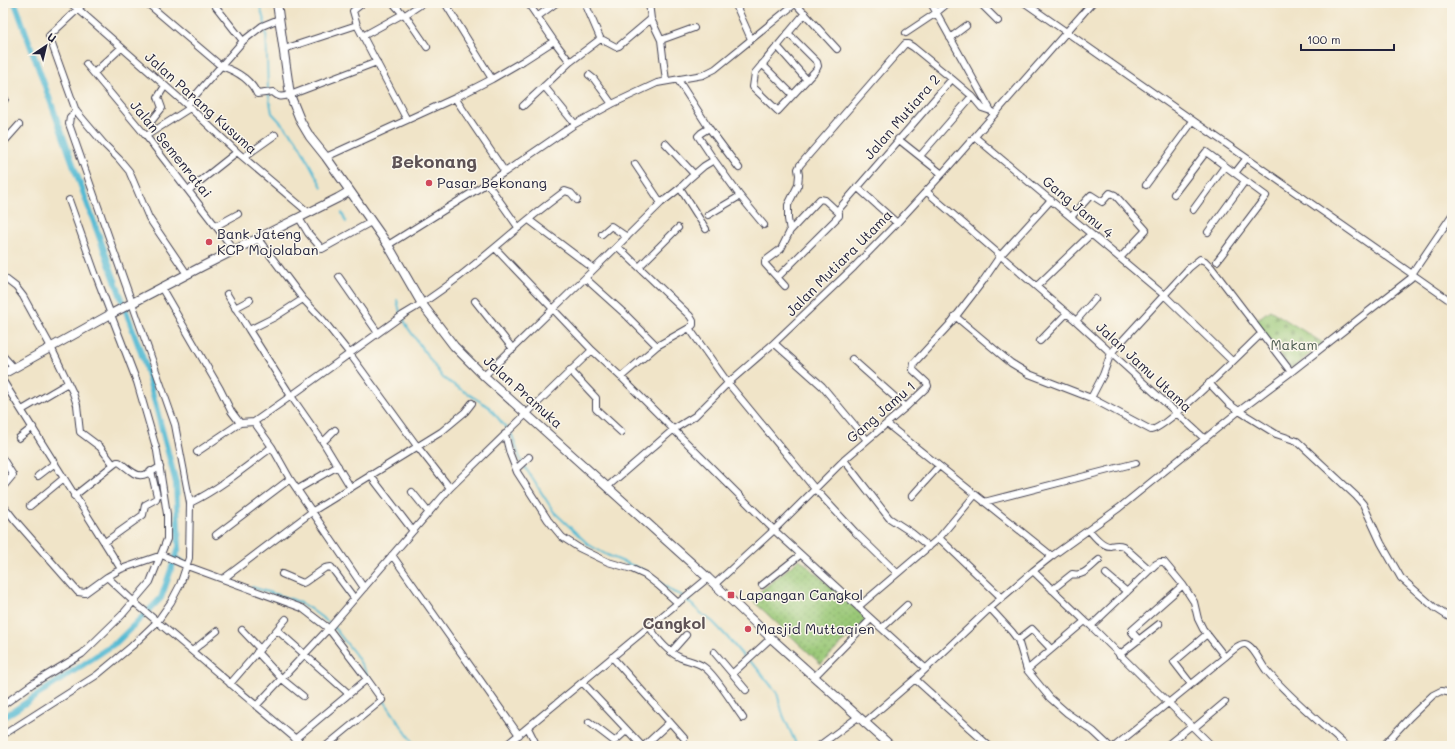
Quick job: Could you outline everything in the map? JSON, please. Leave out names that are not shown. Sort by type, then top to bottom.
[{"type":"main road","name":"Jalan Pramuka","points":[[278,3],[290,95],[301,122],[310,137],[326,157],[388,245],[422,304],[454,346],[484,376],[716,584],[771,638],[864,724],[891,746]]},
{"type":"main road","points":[[3,374],[112,313],[350,191]]},
{"type":"street","name":"Jalan Parang Kusuma","points":[[70,3],[188,106],[237,152],[309,213]]},
{"type":"street","points":[[84,3],[49,36],[76,111],[129,171],[149,218],[187,274]]},
{"type":"street","points":[[147,3],[222,66],[233,70],[240,75],[254,88],[257,94],[273,92],[281,98],[377,62]]},
{"type":"street","points":[[213,3],[243,41]]},
{"type":"street","points":[[362,3],[353,11],[357,25],[407,120]]},
{"type":"street","points":[[393,3],[404,14],[427,47]]},
{"type":"street","points":[[363,36],[423,3]]},
{"type":"street","points":[[445,3],[492,79]]},
{"type":"street","points":[[528,3],[536,17],[570,62]]},
{"type":"street","points":[[536,17],[556,3]]},
{"type":"street","points":[[585,3],[600,40],[616,47],[651,19]]},
{"type":"street","points":[[649,3],[651,19],[661,40],[666,81]]},
{"type":"street","points":[[735,3],[751,39]]},
{"type":"street","points":[[388,245],[505,172],[575,124],[612,104],[657,83],[703,75],[715,69],[796,3],[837,49]]},
{"type":"street","points":[[930,3],[993,112]]},
{"type":"street","points":[[906,33],[948,3]]},
{"type":"street","points":[[980,3],[998,21]]},
{"type":"street","points":[[1026,3],[1246,159],[1452,302]]},
{"type":"street","name":"Jalan Mutiara Utama","points":[[607,487],[674,429],[694,416],[854,267],[897,224],[926,192],[975,137],[993,112],[1092,3]]},
{"type":"street","points":[[1449,3],[1452,6]]},
{"type":"street","points":[[788,33],[817,62],[818,66],[780,111],[775,110],[753,87],[754,74],[777,46],[788,33],[805,13]]},
{"type":"street","points":[[146,136],[188,106],[243,41],[262,26],[280,19]]},
{"type":"street","points":[[284,49],[357,25]]},
{"type":"street","points":[[950,38],[966,26]]},
{"type":"street","points":[[661,40],[694,28]]},
{"type":"street","points":[[523,106],[570,62],[600,40]]},
{"type":"street","points":[[326,157],[455,98],[492,79],[554,41]]},
{"type":"street","points":[[790,231],[788,205],[798,185],[800,165],[906,44],[913,47],[952,79]]},
{"type":"street","points":[[777,46],[807,80]]},
{"type":"street","points":[[95,72],[121,48]]},
{"type":"street","name":"Jalan Semenratai","points":[[86,64],[95,72],[146,136],[235,251]]},
{"type":"street","points":[[762,64],[793,95]]},
{"type":"street","points":[[589,75],[594,79],[612,104]]},
{"type":"street","name":"Jalan Mutiara 2","points":[[778,277],[839,216],[838,210],[898,139],[952,79],[972,96],[982,108],[993,112]]},
{"type":"street","points":[[678,80],[709,128],[739,168]]},
{"type":"street","points":[[154,129],[150,123],[162,108],[158,98],[165,86]]},
{"type":"street","points":[[544,86],[575,124]]},
{"type":"street","points":[[920,156],[972,96]]},
{"type":"street","points":[[455,98],[505,172]]},
{"type":"street","points":[[3,735],[97,675],[132,646],[156,621],[180,585],[189,558],[190,503],[175,426],[130,304],[69,124],[70,117],[76,111]]},
{"type":"street","points":[[1146,184],[1193,121]]},
{"type":"street","points":[[3,143],[19,125]]},
{"type":"street","points":[[709,128],[700,133],[698,136],[740,196],[764,225]]},
{"type":"street","points":[[244,157],[275,135]]},
{"type":"street","name":"Gang Jamu 4","points":[[975,137],[1164,295],[1232,360]]},
{"type":"street","points":[[898,139],[942,174]]},
{"type":"street","points":[[665,143],[694,174]]},
{"type":"street","points":[[188,190],[237,152]]},
{"type":"street","points":[[1174,194],[1206,152],[1266,196],[1218,261]]},
{"type":"street","points":[[1235,174],[1246,159]]},
{"type":"street","points":[[484,376],[554,310],[661,203],[680,188],[694,174],[714,160]]},
{"type":"street","points":[[635,164],[661,203]]},
{"type":"street","points":[[1193,210],[1225,166]]},
{"type":"street","points":[[1208,232],[1246,181]]},
{"type":"street","points":[[487,183],[518,227]]},
{"type":"street","points":[[857,187],[897,224]]},
{"type":"street","points":[[680,188],[706,229]]},
{"type":"street","points":[[197,452],[240,423],[254,422],[397,319],[422,304],[460,277],[518,227],[565,191],[571,193],[578,200]]},
{"type":"street","name":"Jalan Jamu Utama","points":[[926,192],[1037,286],[1205,439]]},
{"type":"street","points":[[1072,217],[1091,195],[1102,202],[1110,193],[1115,195],[1146,230],[1120,258]]},
{"type":"street","points":[[708,215],[740,196]]},
{"type":"street","points":[[785,286],[765,264],[765,261],[781,249],[790,231],[820,199],[825,200],[838,210]]},
{"type":"street","points":[[3,705],[32,684],[82,654],[136,603],[150,582],[163,555],[167,539],[167,514],[157,451],[137,382],[112,313],[94,273],[69,200]]},
{"type":"street","name":"Gang Jamu 1","points":[[716,584],[774,530],[844,460],[906,407],[928,384],[913,370],[914,363],[955,316],[983,281],[1000,256],[1051,200]]},
{"type":"street","points":[[216,226],[238,214]]},
{"type":"street","points":[[864,724],[915,679],[990,608],[1052,556],[1119,508],[1239,411],[1411,278],[1412,274],[1452,215]]},
{"type":"street","points":[[299,218],[308,233],[322,249],[372,222]]},
{"type":"street","points":[[529,220],[594,269]]},
{"type":"street","points":[[602,234],[611,226],[627,237]]},
{"type":"street","points":[[639,267],[678,228]]},
{"type":"street","points":[[1037,286],[1091,234]]},
{"type":"street","points":[[258,239],[303,299],[323,320],[350,354],[417,446],[450,488]]},
{"type":"street","points":[[618,247],[690,316],[693,321],[693,325],[657,346],[621,377]]},
{"type":"street","points":[[495,248],[592,350],[674,429],[774,530],[925,668]]},
{"type":"street","points":[[1091,398],[1103,375],[1111,353],[1164,295],[1200,259],[1205,261],[1291,372]]},
{"type":"street","points":[[3,277],[16,287],[23,296],[51,347],[68,383],[76,405],[80,432],[100,447],[113,464]]},
{"type":"street","points":[[339,277],[378,333]]},
{"type":"street","points":[[585,278],[625,314],[657,346]]},
{"type":"street","points":[[161,288],[220,388],[231,411],[240,423]]},
{"type":"street","points":[[227,294],[351,488]]},
{"type":"street","points":[[249,330],[276,317],[303,299]]},
{"type":"street","points":[[1076,321],[1095,299]]},
{"type":"street","points":[[235,308],[250,300]]},
{"type":"street","points":[[474,301],[513,349]]},
{"type":"street","points":[[1040,341],[1066,313]]},
{"type":"street","points":[[955,316],[1011,363],[1029,374],[1091,398],[1151,430],[1159,427],[1177,413],[1261,334]]},
{"type":"street","points":[[689,328],[728,383],[815,489],[855,532],[897,573]]},
{"type":"street","points":[[774,343],[822,386],[867,440]]},
{"type":"street","points":[[256,706],[364,588],[450,488],[592,350]]},
{"type":"street","points":[[3,356],[14,368]]},
{"type":"street","points":[[852,359],[906,407]]},
{"type":"street","points":[[570,370],[596,398],[596,410],[621,432]]},
{"type":"street","points":[[3,381],[121,569]]},
{"type":"street","points":[[22,410],[68,383]]},
{"type":"street","points":[[1209,383],[1229,404],[1239,411],[1276,434],[1297,441],[1356,496],[1363,504],[1381,543],[1401,578],[1435,608],[1452,619]]},
{"type":"street","points":[[223,579],[313,511],[446,428],[465,412],[472,403]]},
{"type":"street","points":[[254,422],[272,447],[290,479],[364,588]]},
{"type":"street","points":[[887,424],[975,496],[1052,556]]},
{"type":"street","points":[[19,438],[33,427]]},
{"type":"street","points":[[323,442],[335,430]]},
{"type":"street","points":[[507,432],[510,454],[516,469],[527,489],[548,520],[562,537],[579,548],[608,562],[632,569],[645,575],[658,585],[682,599]]},
{"type":"street","points":[[190,503],[203,496],[247,466],[272,447]]},
{"type":"street","points":[[516,469],[529,457]]},
{"type":"street","points":[[3,459],[13,474],[3,487]]},
{"type":"street","points":[[844,460],[889,518],[912,533],[929,547]]},
{"type":"street","points":[[74,496],[117,462],[138,476],[144,475],[160,467]]},
{"type":"street","points":[[38,476],[55,463]]},
{"type":"street","points":[[984,502],[1136,463]]},
{"type":"street","points":[[298,489],[338,466]]},
{"type":"street","points":[[912,496],[939,466]]},
{"type":"street","points":[[104,542],[143,515],[145,505],[156,499],[157,496],[151,471]]},
{"type":"street","points":[[370,475],[413,530]]},
{"type":"street","points":[[30,506],[64,478]]},
{"type":"street","points":[[216,535],[290,479]]},
{"type":"street","points":[[412,492],[429,513]]},
{"type":"street","points":[[858,607],[939,538],[975,496]]},
{"type":"street","points":[[3,505],[78,592],[85,593],[121,569],[163,555],[186,566],[297,606],[331,625],[382,700],[326,746]]},
{"type":"street","points":[[1089,530],[1108,546],[1119,544],[1123,546],[1150,570]]},
{"type":"street","points":[[939,538],[1002,598]]},
{"type":"street","points":[[392,555],[519,735]]},
{"type":"street","points":[[762,586],[800,555]]},
{"type":"street","points":[[1052,590],[1072,574],[1083,574],[1099,560]]},
{"type":"street","points":[[1091,626],[1150,570],[1160,562],[1164,562],[1183,585],[1194,602],[1198,619],[1203,629],[1225,657]]},
{"type":"street","points":[[282,574],[303,583],[325,568],[330,567],[354,598]]},
{"type":"street","points":[[1033,572],[1091,626],[1212,746]]},
{"type":"street","points":[[1106,574],[1127,592]]},
{"type":"street","points":[[107,577],[156,621],[304,746]]},
{"type":"street","points":[[505,746],[708,578]]},
{"type":"street","points":[[1139,640],[1132,630],[1183,585]]},
{"type":"street","points":[[882,628],[907,605]]},
{"type":"street","points":[[990,608],[1018,640],[1028,670],[1050,698],[1109,746]]},
{"type":"street","points":[[814,677],[871,618]]},
{"type":"street","points":[[230,684],[286,619]]},
{"type":"street","points":[[1028,670],[1085,621]]},
{"type":"street","points":[[1119,654],[1159,624]]},
{"type":"street","points":[[649,626],[656,637],[671,652],[705,667],[712,674],[743,718]]},
{"type":"street","points":[[1018,640],[1032,629],[1051,650]]},
{"type":"street","points":[[242,630],[282,679],[303,696]]},
{"type":"street","points":[[277,630],[349,694]]},
{"type":"street","points":[[192,651],[217,631]]},
{"type":"street","points":[[1191,684],[1174,662],[1207,634]]},
{"type":"street","points":[[671,652],[686,635]]},
{"type":"street","points":[[733,673],[750,659],[771,638]]},
{"type":"street","points":[[1115,746],[1240,645],[1246,644],[1250,647],[1264,668],[1285,691],[1346,746]]},
{"type":"street","points":[[714,652],[746,690]]},
{"type":"street","points":[[612,657],[684,738]]},
{"type":"street","points":[[295,739],[367,679]]},
{"type":"street","points":[[915,679],[989,746]]},
{"type":"street","points":[[582,682],[643,746],[670,722]]},
{"type":"street","points":[[1383,746],[1432,695],[1441,692],[1452,693]]},
{"type":"street","points":[[1166,746],[1225,702]]},
{"type":"street","points":[[819,746],[858,718]]},
{"type":"street","points":[[588,722],[614,741],[627,730]]},
{"type":"street","points":[[528,728],[537,746]]},
{"type":"green space","name":"Makam","points":[[1270,310],[1323,343],[1291,369],[1255,321]]},
{"type":"green space","name":"Lapangan Cangkol","points":[[800,559],[867,619],[821,664],[751,599]]},
{"type":"waterway","points":[[3,718],[117,642],[161,598],[179,547],[176,483],[144,361],[15,3]]},
{"type":"waterway","points":[[259,3],[266,27],[268,91],[272,113],[296,139],[322,187]]},
{"type":"waterway","points":[[342,213],[346,222]]},
{"type":"waterway","points":[[397,300],[400,312],[408,328],[443,378],[489,407],[512,435],[521,461],[554,512],[589,545],[607,555],[643,570],[673,592],[681,595],[713,622],[743,656],[756,667],[777,693],[783,715],[797,746]]},
{"type":"waterway","points":[[176,555],[184,561]]},
{"type":"waterway","points":[[252,587],[294,600],[309,608],[332,625],[355,654],[372,682]]},
{"type":"waterway","points":[[383,699],[415,746]]},
{"type":"place","name":"Pasar Bekonang","points":[[429,183]]},
{"type":"place","name":"Bank Jateng KCP Mojolaban","points":[[209,242]]},
{"type":"place","name":"Lapangan Cangkol","points":[[731,595]]},
{"type":"place","name":"Masjid Muttaqien","points":[[748,629]]},
{"type":"district","name":"Bekonang","points":[[434,162]]},
{"type":"district","name":"Cangkol","points":[[674,623]]}]
